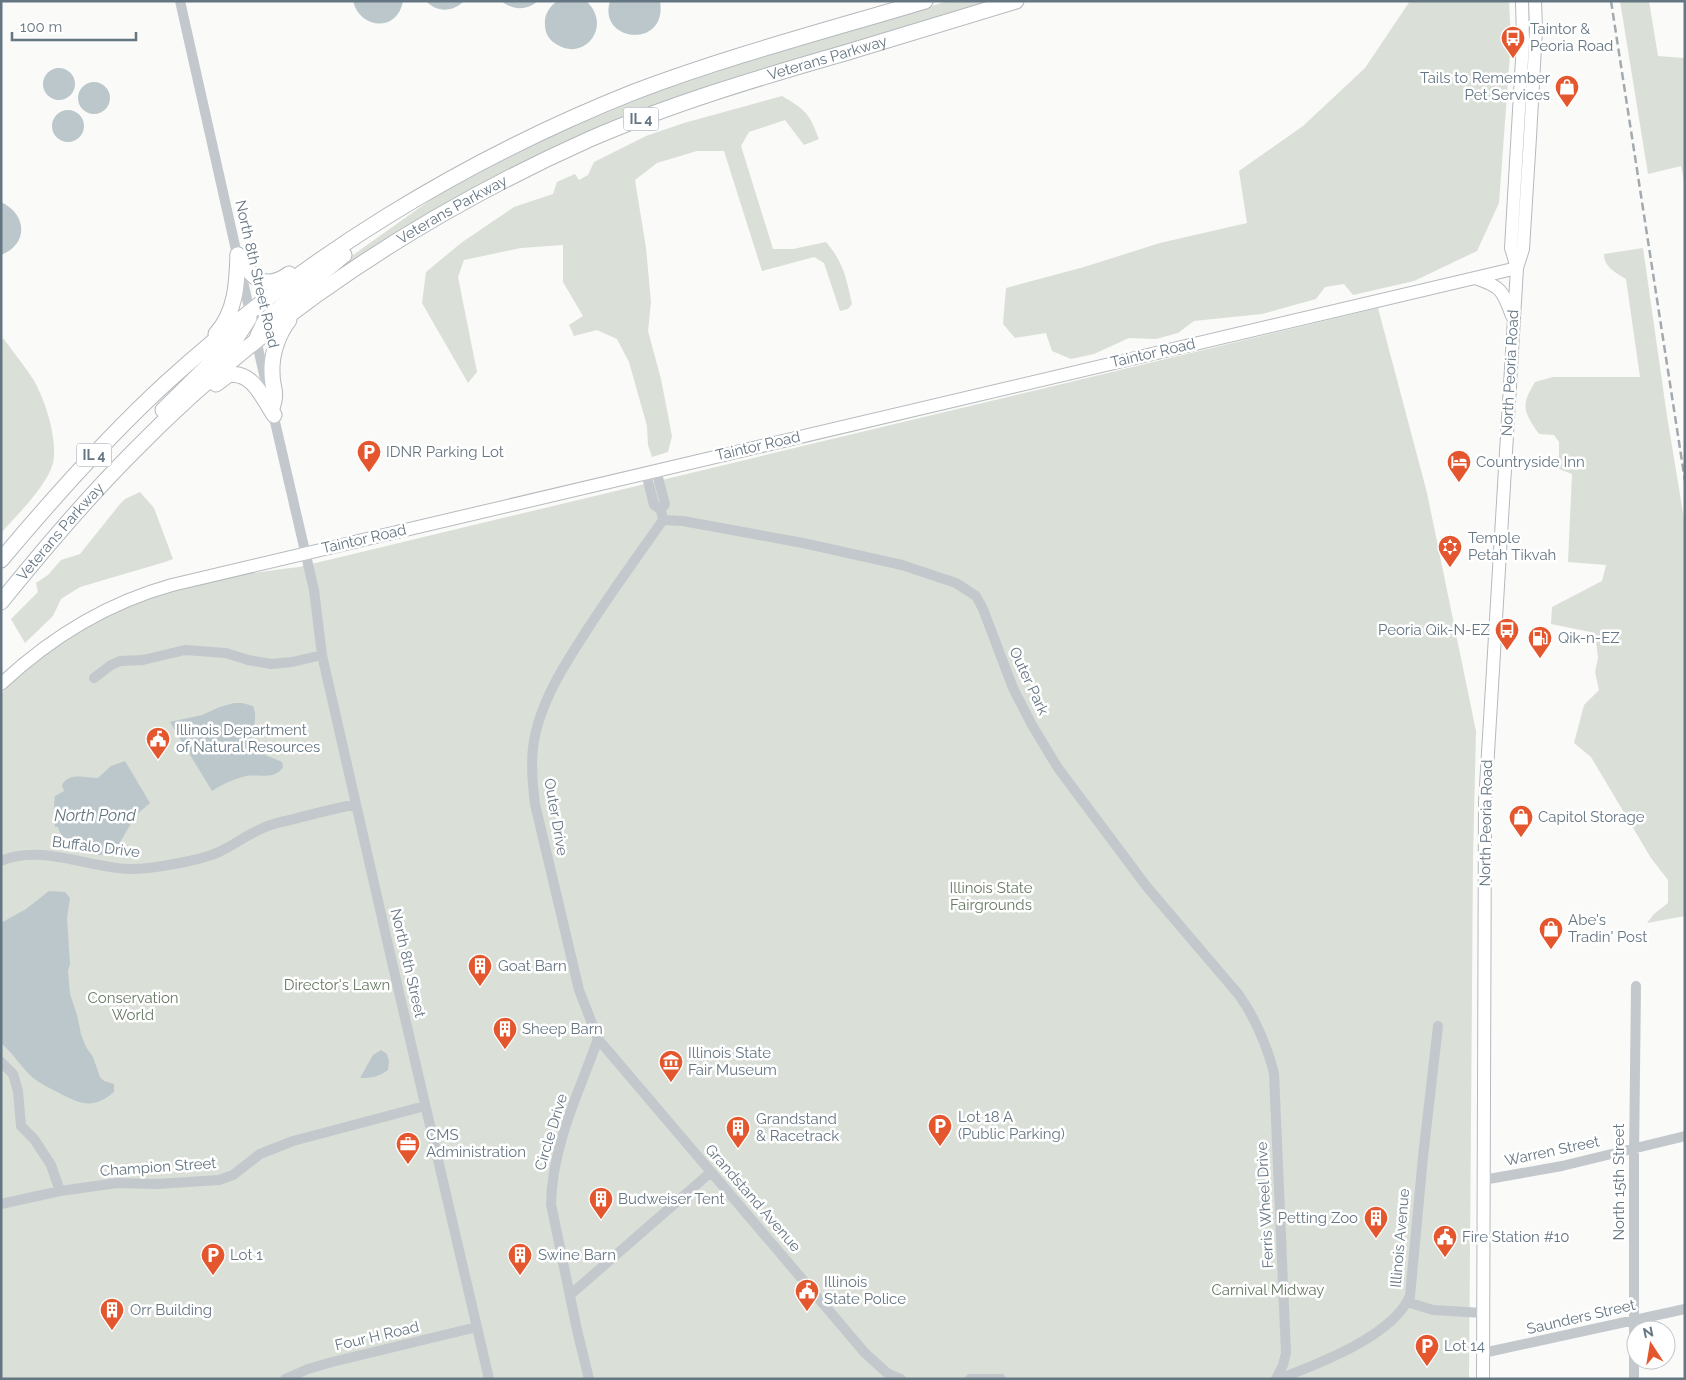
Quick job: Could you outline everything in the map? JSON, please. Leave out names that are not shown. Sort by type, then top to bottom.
[{"type":"highway","name":"Veterans Parkway","points":[[1,560],[47,506],[106,442],[155,393],[251,312],[322,259],[390,214],[439,185],[510,148],[632,93],[709,66],[925,1]]},
{"type":"highway","name":"Veterans Parkway","points":[[1,602],[86,501],[186,401],[297,308],[369,259],[443,214],[514,175],[592,139],[660,111],[737,84],[1016,1]]},
{"type":"highway","points":[[257,340],[261,329],[270,316],[318,275],[385,225],[390,214]]},
{"type":"highway","points":[[238,255],[255,278],[266,282],[276,282],[355,229],[376,223]]},
{"type":"highway","points":[[196,358],[222,328],[231,309],[237,283],[238,255]]},
{"type":"highway","points":[[273,412],[276,396],[272,373],[275,350],[280,333],[297,308]]},
{"type":"highway","points":[[116,470],[122,454],[190,382],[237,337],[247,324],[251,312]]},
{"type":"highway","points":[[135,450],[156,438],[228,375],[238,375],[252,382],[273,412]]},
{"type":"main road","name":"North Peoria Road","points":[[1517,268],[1511,248],[1522,42],[1522,1]]},
{"type":"main road","name":"North Peoria Road","points":[[1483,1379],[1485,803],[1517,268],[1523,249],[1529,156],[1536,29],[1535,1]]},
{"type":"main road","name":"Taintor Road","points":[[1,684],[18,668],[62,634],[136,596],[172,585],[1517,268]]},
{"type":"main road","points":[[1475,278],[1500,289],[1514,319]]},
{"type":"street","name":"North 8th Street Road","points":[[180,1],[306,553]]},
{"type":"street","points":[[651,471],[654,505],[662,515]]},
{"type":"street","name":"Outer Park","points":[[662,515],[683,521],[853,553],[902,565],[956,583],[976,596],[1013,688],[1032,725],[1058,768],[1147,887],[1239,995],[1251,1014],[1258,1031]]},
{"type":"street","name":"Outer Drive","points":[[598,1039],[579,990],[540,826],[532,783],[533,754],[542,712],[561,669],[662,515]]},
{"type":"street","name":"North 8th Street","points":[[306,553],[314,590],[322,655],[489,1379]]},
{"type":"street","points":[[94,678],[111,665],[120,661],[143,660],[185,650],[226,653],[248,660],[271,664],[292,662],[322,655]]},
{"type":"street","name":"Buffalo Drive","points":[[1,861],[10,857],[28,854],[130,869],[156,866],[206,857],[220,852],[262,828],[356,804]]},
{"type":"street","name":"North 15th Street","points":[[1634,1320],[1636,986]]},
{"type":"street","name":"Illinois Avenue","points":[[1278,1379],[1328,1358],[1375,1333],[1393,1320],[1404,1308],[1410,1296],[1438,1026]]},
{"type":"street","name":"Ferris Wheel Drive","points":[[1258,1031],[1270,1054],[1274,1073],[1286,1353],[1278,1379]]},
{"type":"street","name":"Grandstand Avenue","points":[[598,1039],[866,1353],[887,1372],[901,1379]]},
{"type":"street","name":"Circle Drive","points":[[589,1379],[551,1204],[551,1185],[568,1119],[598,1039]]},
{"type":"street","points":[[1,1062],[13,1074],[16,1082],[21,1126],[34,1139],[51,1165],[60,1191]]},
{"type":"street","name":"Champion Street","points":[[1,1204],[60,1191],[117,1183],[157,1184],[219,1180],[234,1174],[260,1154],[293,1141],[425,1106]]},
{"type":"street","name":"Warren Street","points":[[1484,1180],[1562,1166],[1685,1136]]},
{"type":"street","points":[[570,1295],[711,1172]]},
{"type":"street","points":[[1407,1302],[1433,1310],[1483,1313]]},
{"type":"street","name":"Saunders Street","points":[[1638,1320],[1685,1309]]},
{"type":"street","name":"Saunders Street","points":[[1483,1353],[1626,1323]]},
{"type":"street","name":"Four H Road","points":[[285,1379],[308,1369],[332,1362],[477,1327]]},
{"type":"street","points":[[970,1379],[1001,1379]]},
{"type":"green space","points":[[948,1],[992,1],[728,81],[407,226],[315,288],[346,260],[443,191],[548,137],[657,92],[744,63]]},
{"type":"green space","points":[[1410,1],[1509,1],[1511,40],[1499,203],[1477,251],[1414,281],[1353,295],[1344,284],[1325,287],[1316,299],[1262,314],[1194,321],[1178,333],[1156,339],[1129,338],[1094,354],[1071,359],[1052,351],[1046,333],[1015,338],[1003,324],[1006,288],[1084,267],[1160,243],[1247,223],[1239,171],[1303,126],[1365,68]]},
{"type":"green space","points":[[1620,1],[1649,1],[1658,56],[1685,58],[1685,186],[1681,166],[1648,174]]},
{"type":"green space","points":[[782,96],[806,113],[819,139],[804,145],[785,120],[749,132],[741,146],[773,249],[793,249],[826,242],[844,271],[852,304],[848,309],[840,311],[824,263],[814,257],[762,271],[724,151],[697,151],[657,163],[635,180],[646,248],[651,302],[648,331],[661,379],[672,436],[668,452],[652,457],[648,445],[647,426],[629,362],[617,339],[597,330],[574,336],[569,325],[583,316],[563,282],[563,245],[521,248],[464,260],[458,277],[477,372],[468,383],[422,303],[426,272],[461,243],[514,207],[553,194],[557,182],[575,174],[579,180],[588,175],[594,162],[646,136],[684,123]]},
{"type":"green space","points":[[1643,248],[1685,525],[1685,916],[1647,923],[1654,914],[1668,903],[1668,880],[1651,858],[1591,757],[1574,743],[1584,705],[1599,690],[1595,672],[1598,658],[1595,633],[1551,624],[1552,607],[1602,581],[1606,565],[1568,562],[1572,474],[1559,469],[1559,442],[1554,435],[1539,434],[1530,420],[1526,409],[1527,397],[1535,382],[1553,377],[1640,377],[1626,279],[1608,266],[1604,259],[1604,254]]},
{"type":"green space","name":"Illinois State Fairgrounds","points":[[1378,308],[1427,493],[1476,731],[1473,858],[1469,1379],[1,1379],[1,694],[28,667],[75,634],[108,615],[143,599],[178,588],[264,571],[299,567]]},
{"type":"green space","points":[[3,338],[38,387],[52,431],[54,453],[53,463],[45,481],[31,500],[1,533],[1,341]]},
{"type":"green space","points":[[140,492],[154,508],[173,559],[80,587],[61,599],[53,616],[25,643],[11,619],[38,592],[36,583],[48,575],[61,560],[80,554],[120,504],[125,499]]},
{"type":"water","points":[[353,1],[403,1],[400,11],[394,18],[379,24],[363,18],[357,11]]},
{"type":"water","points":[[426,1],[464,1],[460,5],[445,10],[435,8]]},
{"type":"water","points":[[501,1],[538,1],[524,8],[515,8]]},
{"type":"water","points":[[557,1],[586,1],[594,11],[597,21],[596,30],[592,39],[585,45],[577,49],[567,49],[556,44],[548,36],[545,28],[545,18],[549,9]]},
{"type":"water","points":[[610,1],[660,1],[660,17],[654,27],[644,33],[633,35],[622,32],[613,25],[609,15]]},
{"type":"water","points":[[59,68],[70,73],[75,84],[70,95],[59,100],[48,95],[43,84],[48,73]]},
{"type":"water","points":[[94,82],[100,83],[105,87],[109,92],[109,104],[105,109],[100,113],[94,114],[88,113],[83,109],[79,104],[78,98],[79,92],[83,87],[88,83]]},
{"type":"water","points":[[68,110],[74,111],[79,115],[83,120],[83,132],[79,137],[74,141],[68,142],[62,141],[57,137],[53,132],[52,126],[53,120],[57,115],[62,111]]},
{"type":"water","points":[[1,202],[10,207],[16,214],[20,221],[21,229],[20,237],[16,244],[1,255]]},
{"type":"water","points":[[234,703],[253,706],[255,720],[250,743],[256,751],[282,762],[283,767],[276,774],[242,777],[212,791],[170,722],[202,715]]},
{"type":"water","name":"North Pond","points":[[125,761],[150,803],[136,815],[115,851],[113,849],[99,855],[74,846],[63,837],[58,827],[55,827],[55,796],[64,791],[62,785],[69,778],[98,778],[111,766]]},
{"type":"water","points":[[49,891],[65,892],[70,898],[67,918],[70,994],[81,1034],[86,1047],[93,1057],[100,1077],[104,1081],[114,1084],[114,1092],[99,1102],[79,1102],[36,1080],[1,1043],[1,923],[26,909]]},
{"type":"water","points":[[381,1050],[387,1054],[389,1061],[388,1070],[375,1077],[360,1078],[373,1055]]},
{"type":"railway","points":[[1611,1],[1685,481]]},
{"type":"place","name":"Taintor & Peoria Road","points":[[1513,59]]},
{"type":"place","name":"Tails to Remember Pet Services","points":[[1567,108]]},
{"type":"place","name":"IDNR Parking Lot","points":[[369,473]]},
{"type":"place","name":"Countryside Inn","points":[[1459,483]]},
{"type":"place","name":"Temple Petah Tikvah","points":[[1450,568]]},
{"type":"place","name":"Peoria Qik-N-EZ","points":[[1507,651]]},
{"type":"place","name":"Qik-n-EZ","points":[[1540,659]]},
{"type":"place","name":"Illinois Department of Natural Resources","points":[[158,760]]},
{"type":"place","name":"Capitol Storage","points":[[1521,838]]},
{"type":"place","name":"Abe's Tradin' Post","points":[[1551,950]]},
{"type":"place","name":"Goat Barn","points":[[480,987]]},
{"type":"place","name":"Sheep Barn","points":[[505,1050]]},
{"type":"place","name":"Illinois State Fair Museum","points":[[671,1083]]},
{"type":"place","name":"Lot 18 A (Public Parking)","points":[[940,1147]]},
{"type":"place","name":"Grandstand & Racetrack","points":[[738,1149]]},
{"type":"place","name":"CMS Administration","points":[[408,1165]]},
{"type":"place","name":"Budweiser Tent","points":[[601,1220]]},
{"type":"place","name":"Petting Zoo","points":[[1376,1239]]},
{"type":"place","name":"Fire Station #10","points":[[1445,1258]]},
{"type":"place","name":"Lot 1","points":[[213,1276]]},
{"type":"place","name":"Swine Barn","points":[[520,1276]]},
{"type":"place","name":"Illinois State Police","points":[[807,1312]]},
{"type":"place","name":"Orr Building","points":[[112,1331]]},
{"type":"place","name":"Lot 14","points":[[1427,1367]]},
{"type":"park label","name":"Director's Lawn","points":[[337,985]]},
{"type":"park label","name":"Conservation World","points":[[133,1006]]},
{"type":"park label","name":"Carnival Midway","points":[[1268,1290]]}]
